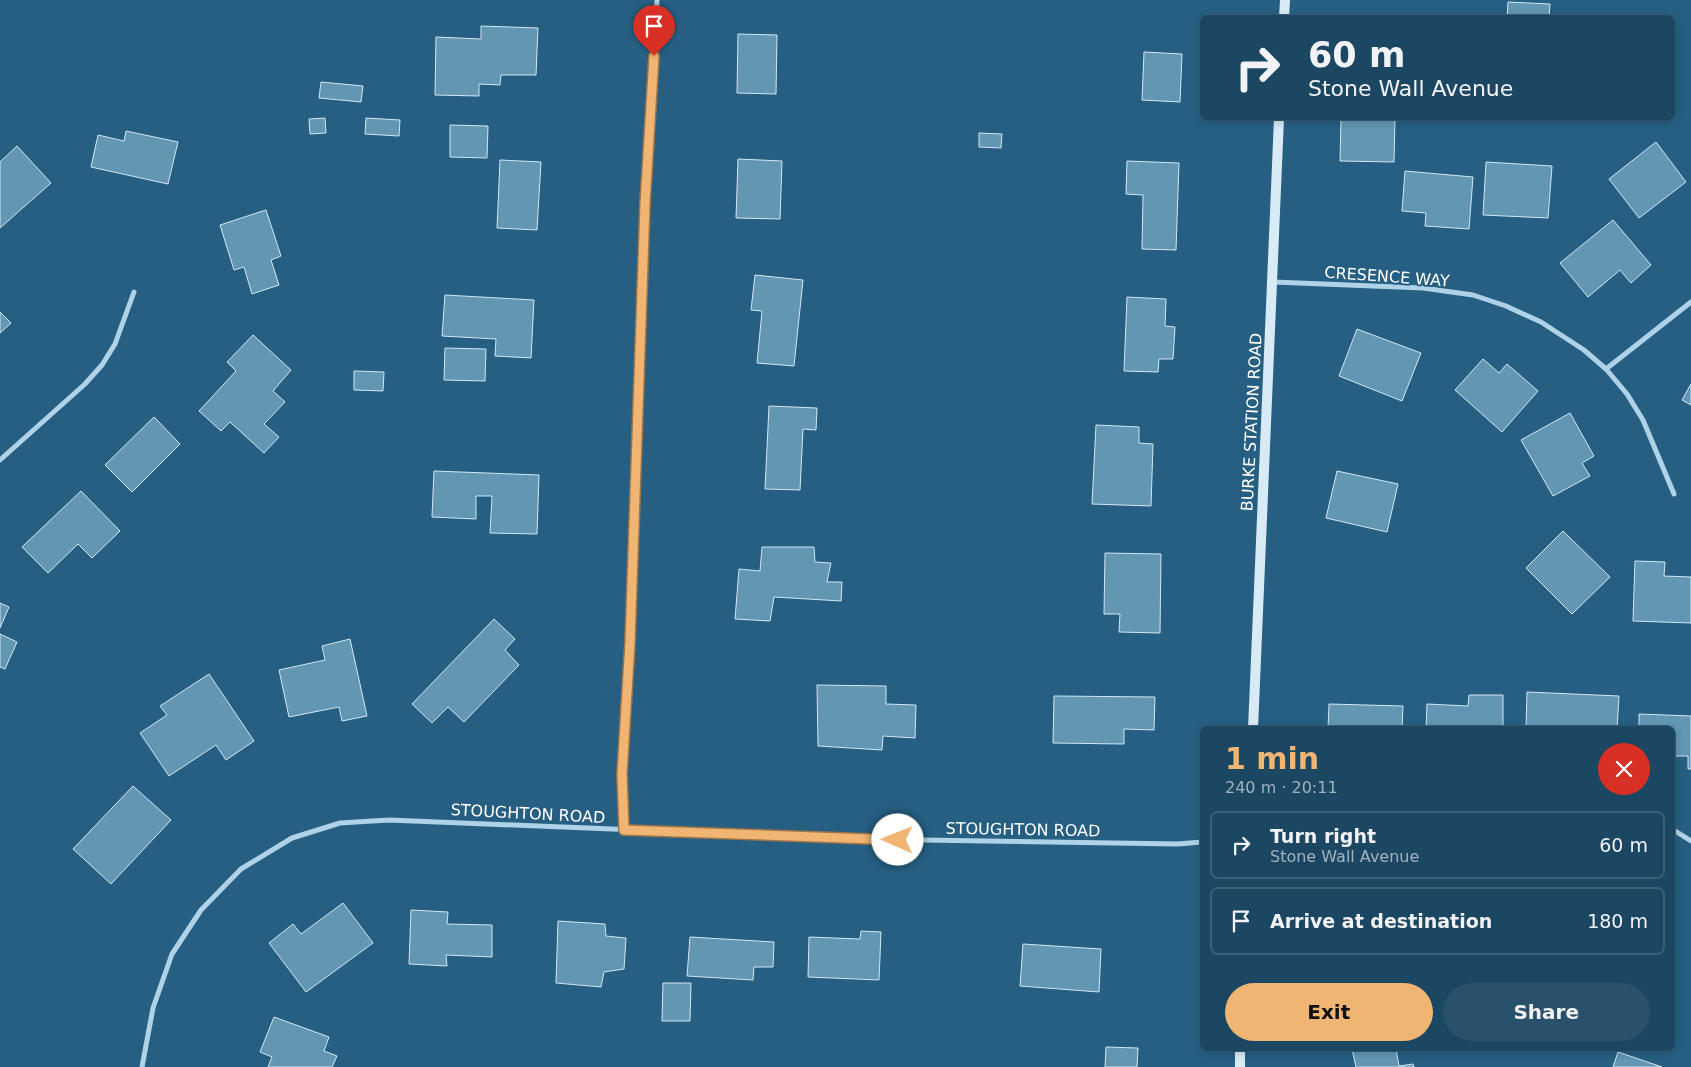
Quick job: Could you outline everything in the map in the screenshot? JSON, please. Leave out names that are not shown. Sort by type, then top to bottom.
[{"type":"street","points":[[624,830],[622,774],[630,642],[645,204],[657,0]]},
{"type":"street","points":[[1284,15],[1285,0]]},
{"type":"street","name":"BURKE STATION ROAD","points":[[1253,726],[1279,120]]},
{"type":"street","name":"CRESENCE WAY","points":[[1273,282],[1423,288],[1473,295],[1506,306],[1542,322],[1584,350],[1606,369],[1627,394],[1643,420],[1674,494]]},
{"type":"street","points":[[0,460],[85,384],[102,365],[115,344],[134,292]]},
{"type":"street","points":[[1606,369],[1691,302]]},
{"type":"street","name":"STOUGHTON ROAD","points":[[142,1067],[153,1008],[172,954],[201,910],[241,869],[292,838],[340,823],[389,820],[858,840],[1178,844],[1200,842]]},
{"type":"street","points":[[1675,831],[1691,841]]},
{"type":"street","points":[[1240,1051],[1240,1067]]},
{"type":"building","points":[[1508,2],[1550,4],[1549,15],[1507,15]]},
{"type":"building","points":[[481,26],[538,28],[536,75],[501,75],[500,85],[479,84],[479,96],[435,95],[436,37],[481,39]]},
{"type":"building","points":[[738,34],[777,35],[776,94],[737,93]]},
{"type":"building","points":[[1144,52],[1182,54],[1180,102],[1142,100]]},
{"type":"building","points":[[321,82],[363,86],[361,102],[319,98]]},
{"type":"building","points":[[325,118],[326,133],[310,134],[309,119]]},
{"type":"building","points":[[366,118],[400,120],[399,136],[365,134]]},
{"type":"building","points":[[1341,120],[1395,120],[1394,162],[1340,161]]},
{"type":"building","points":[[450,125],[488,126],[487,158],[450,157]]},
{"type":"building","points":[[126,131],[178,142],[168,184],[91,167],[98,135],[124,141]]},
{"type":"building","points":[[979,133],[1002,134],[1001,148],[979,147]]},
{"type":"building","points":[[1656,142],[1686,182],[1639,218],[1609,179]]},
{"type":"building","points":[[17,146],[51,183],[0,228],[0,162]]},
{"type":"building","points":[[738,159],[782,161],[780,219],[736,218]]},
{"type":"building","points":[[500,160],[541,162],[537,230],[497,228]]},
{"type":"building","points":[[1127,161],[1179,163],[1176,250],[1142,249],[1143,195],[1126,194]]},
{"type":"building","points":[[1486,162],[1552,166],[1548,218],[1483,215]]},
{"type":"building","points":[[1405,171],[1473,177],[1469,229],[1425,226],[1426,213],[1402,211]]},
{"type":"building","points":[[266,210],[281,256],[271,260],[279,285],[252,294],[244,267],[234,270],[220,225]]},
{"type":"building","points":[[1613,220],[1651,265],[1631,283],[1620,270],[1588,297],[1560,263]]},
{"type":"building","points":[[755,275],[803,280],[794,366],[757,363],[762,311],[751,310]]},
{"type":"building","points":[[445,295],[534,300],[531,358],[495,356],[496,339],[442,336]]},
{"type":"building","points":[[1127,297],[1166,299],[1165,326],[1175,327],[1173,359],[1159,359],[1158,372],[1124,371]]},
{"type":"building","points":[[0,312],[11,323],[0,333]]},
{"type":"building","points":[[1357,329],[1421,353],[1402,401],[1339,376]]},
{"type":"building","points":[[253,335],[291,370],[273,391],[285,402],[264,424],[279,437],[264,453],[230,422],[221,431],[199,411],[236,371],[227,362]]},
{"type":"building","points":[[445,348],[486,349],[485,381],[444,380]]},
{"type":"building","points":[[1483,359],[1499,373],[1507,364],[1538,391],[1502,432],[1455,390]]},
{"type":"building","points":[[354,371],[384,372],[383,391],[354,390]]},
{"type":"building","points":[[1691,384],[1691,405],[1682,400]]},
{"type":"building","points":[[769,406],[817,408],[816,430],[803,429],[800,490],[765,489]]},
{"type":"building","points":[[1570,413],[1594,456],[1582,463],[1590,476],[1553,496],[1521,440]]},
{"type":"building","points":[[154,417],[180,444],[132,492],[105,465]]},
{"type":"building","points":[[1096,425],[1139,427],[1139,443],[1153,444],[1151,506],[1092,504]]},
{"type":"building","points":[[434,471],[539,475],[537,534],[490,533],[492,496],[476,496],[476,519],[432,517]]},
{"type":"building","points":[[1337,471],[1398,484],[1387,532],[1326,518]]},
{"type":"building","points":[[81,491],[120,531],[92,558],[78,544],[48,573],[22,547]]},
{"type":"building","points":[[1563,531],[1610,577],[1572,614],[1526,568]]},
{"type":"building","points":[[762,547],[814,547],[815,562],[831,563],[827,582],[842,582],[841,601],[774,597],[770,621],[735,619],[739,569],[760,571]]},
{"type":"building","points":[[1105,553],[1161,554],[1160,633],[1119,632],[1120,614],[1104,614]]},
{"type":"building","points":[[1635,561],[1665,562],[1664,576],[1691,577],[1691,623],[1633,621]]},
{"type":"building","points":[[0,603],[9,607],[0,628]]},
{"type":"building","points":[[494,619],[515,639],[505,650],[519,665],[464,722],[448,707],[432,723],[412,704]]},
{"type":"building","points":[[0,634],[17,642],[5,669],[0,667]]},
{"type":"building","points":[[350,639],[367,716],[342,721],[339,707],[289,717],[279,670],[325,660],[322,646]]},
{"type":"building","points":[[209,674],[254,741],[226,760],[216,745],[169,776],[140,733],[167,715],[160,706]]},
{"type":"building","points":[[817,685],[886,686],[886,704],[916,705],[915,738],[883,736],[882,750],[818,746]]},
{"type":"building","points":[[1527,692],[1619,696],[1617,726],[1526,726]]},
{"type":"building","points":[[1469,695],[1503,695],[1503,726],[1426,726],[1427,704],[1468,706]]},
{"type":"building","points":[[1054,696],[1155,697],[1154,730],[1124,729],[1124,744],[1053,743]]},
{"type":"building","points":[[1329,704],[1403,706],[1402,726],[1328,726]]},
{"type":"building","points":[[1639,714],[1691,716],[1691,769],[1688,769],[1688,756],[1675,756],[1675,726],[1639,726]]},
{"type":"building","points":[[133,786],[171,820],[111,884],[73,849]]},
{"type":"building","points":[[343,903],[373,943],[306,992],[269,943],[293,924],[301,934]]},
{"type":"building","points":[[411,910],[448,912],[447,924],[492,925],[492,957],[446,955],[447,966],[409,964]]},
{"type":"building","points":[[558,921],[605,924],[606,936],[626,938],[624,969],[604,972],[601,987],[556,983]]},
{"type":"building","points":[[861,931],[881,932],[879,980],[808,977],[809,937],[860,939]]},
{"type":"building","points":[[690,937],[774,942],[773,967],[754,967],[753,980],[687,976]]},
{"type":"building","points":[[1023,944],[1101,949],[1099,992],[1020,986]]},
{"type":"building","points":[[663,983],[691,983],[690,1021],[662,1021]]},
{"type":"building","points":[[274,1017],[329,1037],[324,1051],[337,1056],[332,1067],[268,1067],[272,1057],[260,1052]]},
{"type":"building","points":[[1106,1047],[1138,1048],[1137,1067],[1105,1067]]},
{"type":"building","points":[[1352,1051],[1396,1051],[1399,1066],[1413,1064],[1414,1067],[1356,1067]]},
{"type":"building","points":[[1618,1052],[1662,1067],[1613,1067]]},
{"type":"route","points":[[654,56],[645,204],[630,642],[622,774],[624,830],[898,840]]}]
